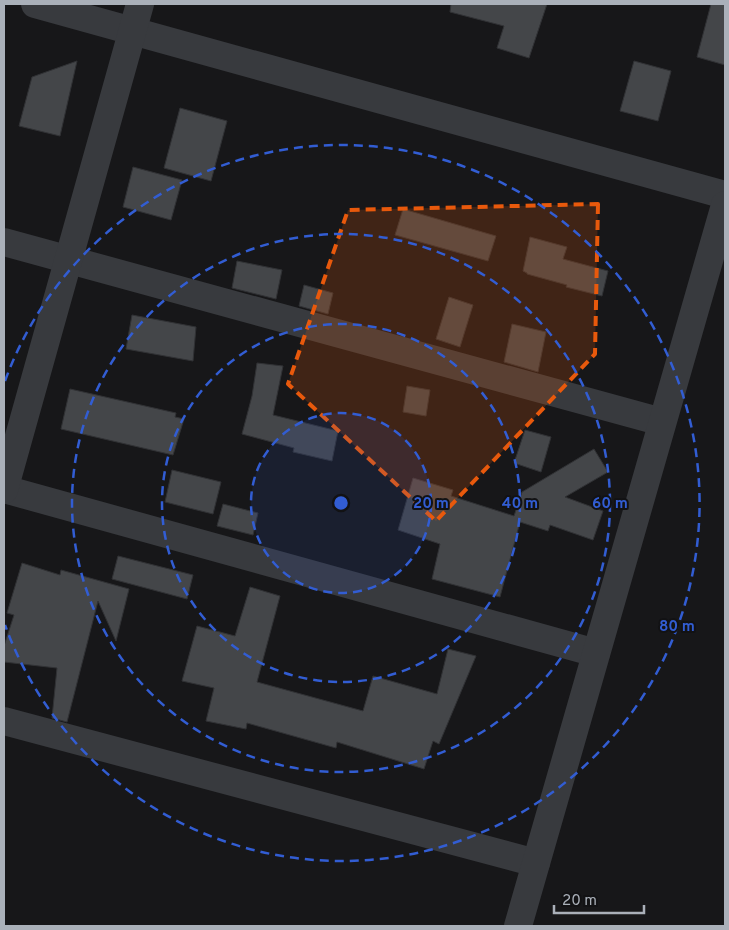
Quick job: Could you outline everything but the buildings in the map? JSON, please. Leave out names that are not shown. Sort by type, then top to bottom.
[{"type":"street","points":[[35,4],[725,195]]},
{"type":"street","points":[[140,4],[4,489],[596,653]]},
{"type":"street","points":[[518,926],[725,205]]},
{"type":"street","points":[[4,242],[662,422]]},
{"type":"street","points":[[4,721],[536,863]]},
{"type":"highlighted area","points":[[598,204],[595,354],[436,521],[288,384],[348,210]]}]
